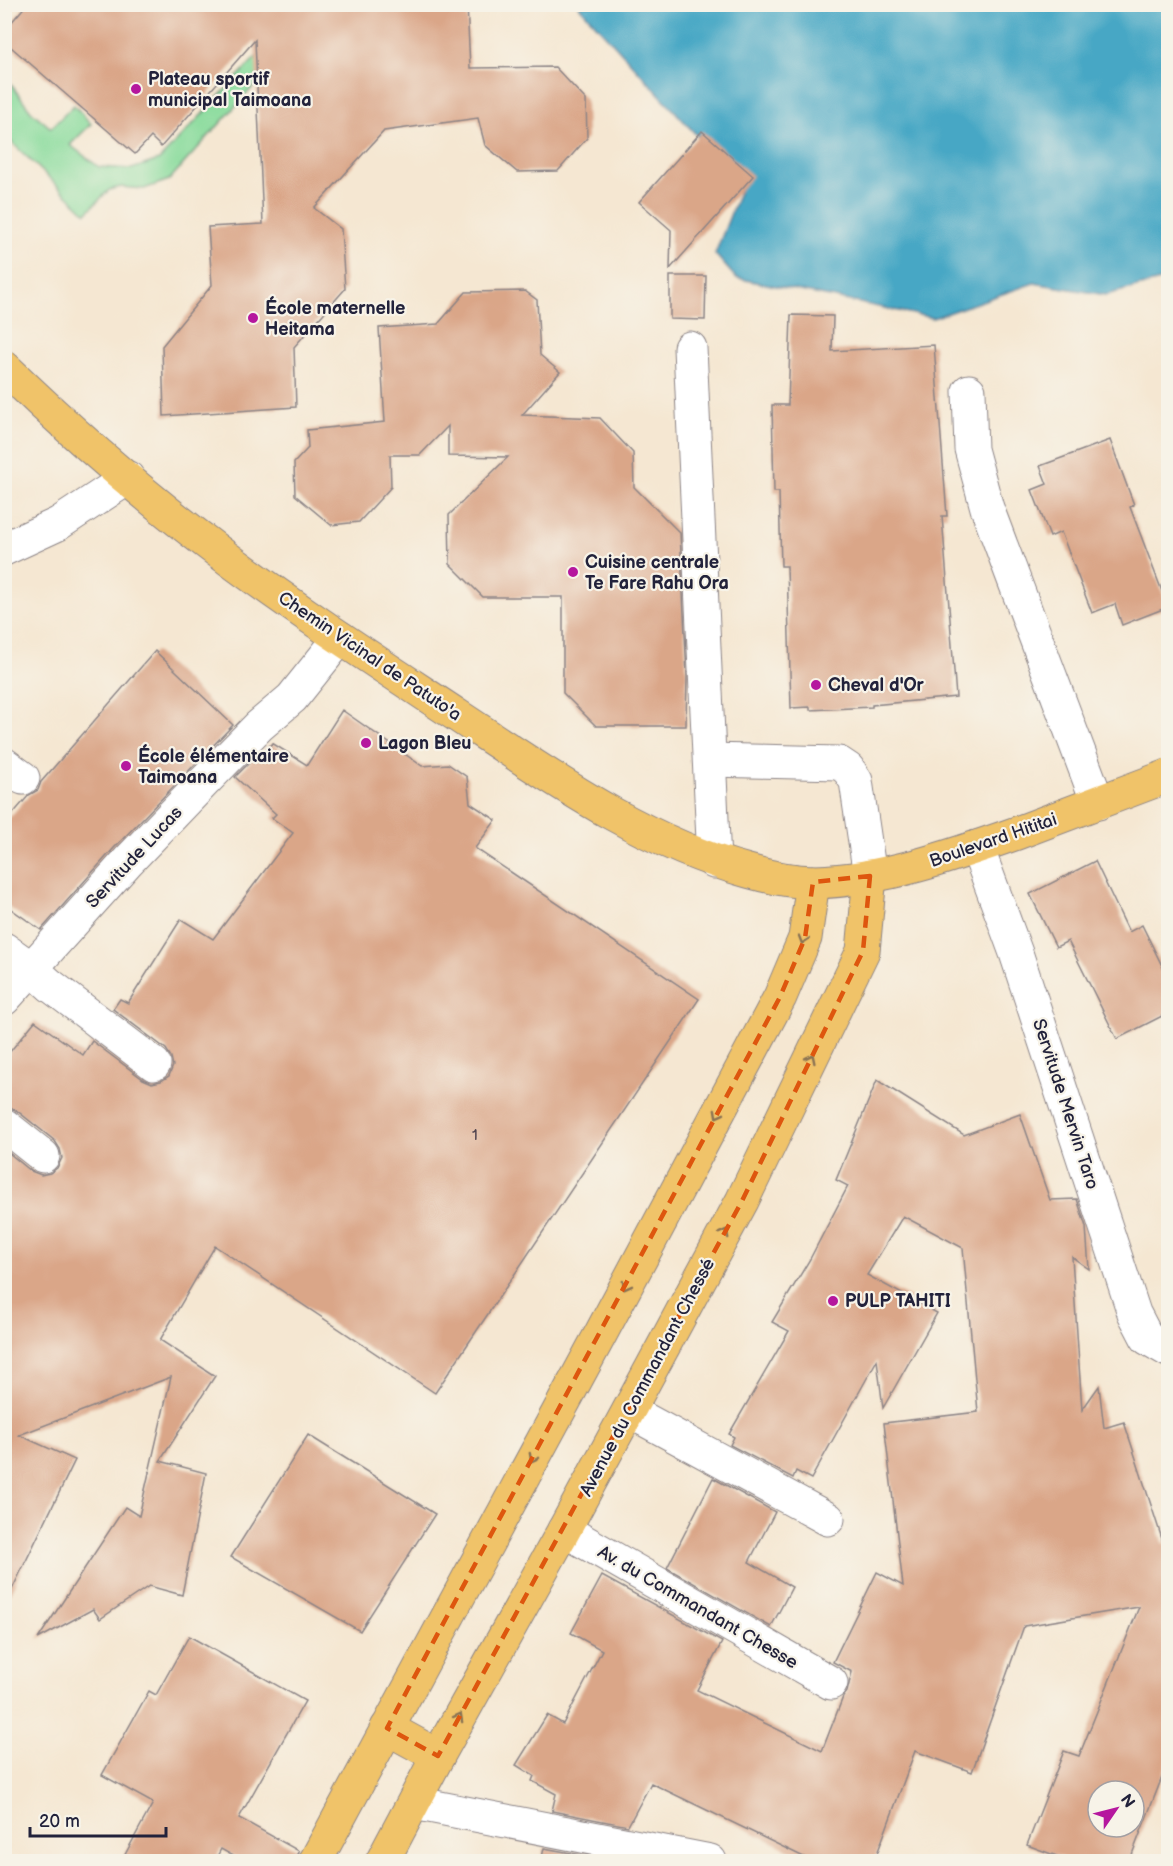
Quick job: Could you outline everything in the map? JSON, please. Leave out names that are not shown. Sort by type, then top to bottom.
[{"type":"main road","name":"Chemin Vicinal de Patuto'a","points":[[4,368],[70,430],[218,552],[340,638],[538,769],[670,844],[714,862],[767,876],[813,882]]},
{"type":"main road","name":"Boulevard Hititai","points":[[813,882],[898,871],[977,847],[1168,776]]},
{"type":"main road","name":"Avenue du Commandant Chessé","points":[[382,1862],[742,1201],[863,951],[870,876]]},
{"type":"main road","points":[[315,1862],[780,997],[805,938],[813,882]]},
{"type":"main road","points":[[387,1728],[438,1756]]},
{"type":"street","points":[[690,348],[714,862]]},
{"type":"street","points":[[969,391],[971,449],[987,508],[1098,803]]},
{"type":"street","points":[[4,549],[58,524],[128,478]]},
{"type":"street","name":"Servitude Lucas","points":[[4,999],[128,861],[259,726],[292,698],[340,638]]},
{"type":"street","points":[[710,760],[839,763],[848,769],[856,781],[870,876]]},
{"type":"street","name":"Servitude Mervin Taro","points":[[977,847],[1016,953],[1134,1313],[1147,1338],[1168,1350]]},
{"type":"street","points":[[4,949],[153,1064]]},
{"type":"street","points":[[4,1125],[43,1156]]},
{"type":"street","points":[[629,1411],[828,1519]]},
{"type":"street","name":"Av. du Commandant Chesse","points":[[564,1530],[831,1683]]},
{"type":"street","points":[[414,1803],[710,1861]]},
{"type":"highlighted area","points":[[870,876],[863,951],[742,1201],[438,1756],[387,1728],[780,997],[805,938],[813,882]]},
{"type":"green space","points":[[305,5],[327,5],[169,180],[144,189],[121,187],[109,190],[86,213],[5,136],[4,75],[31,111],[51,128],[74,105],[91,124],[70,145],[99,167],[132,169],[159,160]]},
{"type":"water","points":[[578,5],[1168,5],[1168,279],[1106,295],[1034,283],[933,318],[736,278],[715,254],[742,185]]},
{"type":"building","points":[[27,4],[467,4],[470,68],[555,67],[586,100],[587,138],[558,171],[517,172],[485,145],[478,118],[384,131],[314,208],[341,229],[345,289],[294,347],[296,407],[164,416],[162,346],[212,285],[208,227],[263,224],[255,40],[161,147],[151,137],[135,154],[4,41],[4,31]]},
{"type":"building","points":[[702,131],[753,176],[670,269],[671,230],[639,202]]},
{"type":"building","points":[[670,276],[706,276],[705,320],[670,319]]},
{"type":"building","points":[[525,291],[537,300],[540,355],[560,372],[522,415],[600,418],[633,453],[634,487],[680,533],[687,676],[686,726],[596,726],[563,693],[563,597],[483,597],[450,564],[449,515],[508,457],[448,456],[448,426],[420,455],[390,455],[391,487],[359,522],[331,525],[295,495],[294,463],[308,448],[307,430],[385,422],[379,328],[438,324],[466,292]]},
{"type":"building","points":[[791,315],[833,316],[832,351],[934,345],[947,516],[942,516],[956,697],[872,705],[872,707],[810,710],[810,707],[791,708],[787,566],[781,566],[779,492],[774,492],[772,405],[788,405]]},
{"type":"building","points":[[1110,440],[1134,505],[1130,507],[1168,607],[1122,625],[1115,604],[1092,613],[1061,532],[1050,537],[1032,490],[1047,484],[1040,466]]},
{"type":"building","name":"École élémentaire Taimoana","points":[[155,651],[233,725],[114,848],[41,930],[4,904],[4,824],[29,795],[38,790],[41,782]]},
{"type":"building","points":[[342,710],[422,766],[448,764],[467,777],[470,803],[496,820],[475,848],[699,999],[435,1393],[215,1246],[160,1340],[215,1376],[160,1461],[206,1473],[182,1595],[149,1586],[100,1619],[93,1609],[38,1639],[125,1507],[139,1516],[171,1377],[19,1435],[75,1460],[4,1606],[4,1149],[31,1171],[41,1175],[57,1168],[62,1158],[55,1141],[16,1110],[4,1107],[4,1059],[35,1021],[83,1055],[92,1041],[143,1079],[152,1083],[169,1076],[173,1066],[166,1049],[113,1009],[120,999],[128,1003],[181,919],[213,939],[293,833],[272,818],[276,814],[235,777],[261,751],[263,754],[272,743],[307,765]]},
{"type":"building","points":[[1095,861],[1129,932],[1142,925],[1168,978],[1168,1013],[1117,1039],[1068,941],[1056,947],[1030,894]]},
{"type":"building","points":[[877,1080],[964,1135],[1020,1114],[1050,1200],[1077,1199],[1086,1227],[1089,1269],[1072,1257],[1082,1410],[1099,1386],[1104,1428],[1124,1422],[1164,1545],[1168,1539],[1168,1762],[1146,1818],[1146,1779],[1086,1779],[1086,1839],[1138,1839],[1129,1862],[1073,1862],[1027,1845],[1064,1751],[1079,1756],[1139,1607],[1024,1626],[972,1772],[915,1751],[874,1862],[814,1862],[651,1783],[628,1826],[552,1811],[556,1794],[532,1781],[534,1776],[516,1765],[547,1715],[563,1724],[602,1650],[571,1633],[602,1576],[722,1642],[697,1690],[822,1751],[847,1692],[852,1672],[833,1662],[877,1572],[903,1586],[884,1423],[978,1412],[963,1248],[903,1216],[867,1275],[937,1313],[883,1408],[877,1360],[811,1479],[796,1471],[793,1478],[730,1445],[734,1437],[729,1434],[789,1331],[772,1322],[810,1259],[848,1186],[836,1180]]},
{"type":"building","points":[[308,1435],[435,1514],[360,1631],[231,1557]]},
{"type":"building","points":[[713,1478],[775,1512],[749,1562],[792,1587],[771,1627],[667,1568]]},
{"type":"building","points":[[189,1636],[305,1701],[239,1818],[299,1851],[296,1862],[244,1862],[221,1849],[214,1862],[121,1862],[153,1803],[102,1775],[149,1691],[156,1695]]},
{"type":"building","points":[[544,1848],[608,1860],[541,1862]]},
{"type":"place","name":"Plateau sportif municipal Taimoana","points":[[136,89]]},
{"type":"place","name":"École maternelle Heitama","points":[[253,318]]},
{"type":"place","name":"Cuisine centrale Te Fare Rahu Ora","points":[[573,572]]},
{"type":"place","name":"Cheval d'Or","points":[[816,685]]},
{"type":"place","name":"Lagon Bleu","points":[[366,743]]},
{"type":"place","name":"École élémentaire Taimoana","points":[[126,766]]},
{"type":"place","name":"PULP TAHITI","points":[[833,1301]]}]
